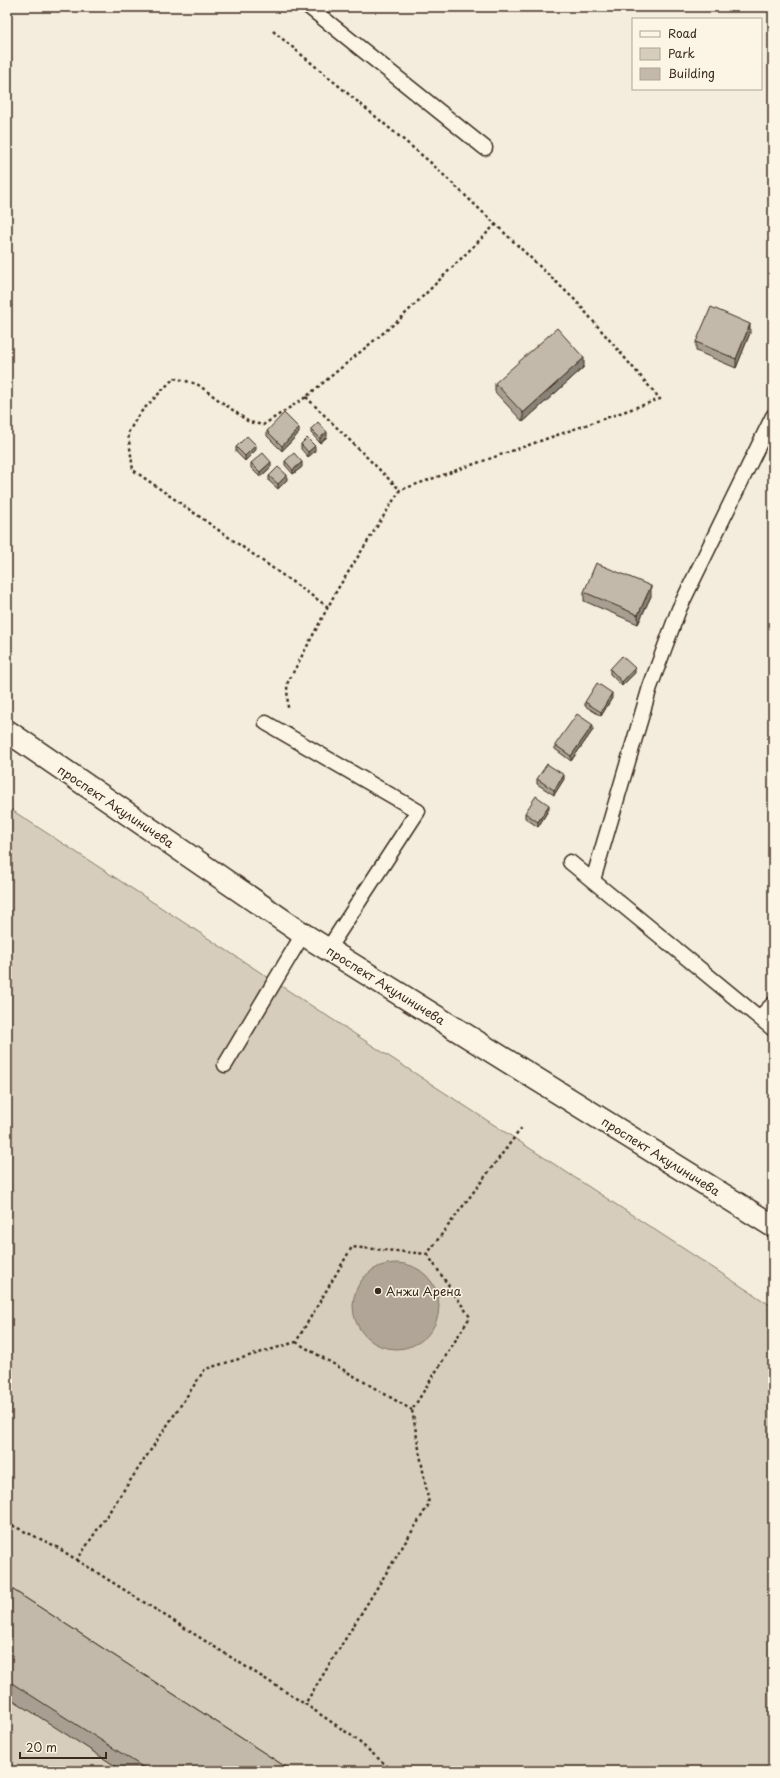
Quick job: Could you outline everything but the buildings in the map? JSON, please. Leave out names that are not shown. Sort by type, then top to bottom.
[{"type":"main road","name":"проспект Акулиничева","points":[[7,731],[303,934],[773,1226]]},
{"type":"lane","points":[[309,7],[485,148]]},
{"type":"lane","points":[[594,880],[650,687],[679,609],[773,416]]},
{"type":"lane","points":[[266,724],[418,811],[328,949]]},
{"type":"lane","points":[[570,862],[594,880],[773,1029]]},
{"type":"lane","points":[[225,1065],[303,934]]},
{"type":"lane","points":[[760,1017],[773,1004]]},
{"type":"path","points":[[273,31],[430,162],[496,224],[576,301],[660,399],[400,490],[328,607],[286,684],[289,737]]},
{"type":"path","points":[[328,607],[133,470],[128,433],[139,414],[174,378],[197,384],[249,422],[263,425],[306,397],[400,319],[496,224]]},
{"type":"path","points":[[306,397],[400,490]]},
{"type":"path","points":[[426,1254],[523,1126]]},
{"type":"path","points":[[78,1560],[205,1369],[296,1342],[352,1248],[426,1254]]},
{"type":"path","points":[[305,1704],[429,1504],[412,1410],[470,1317],[426,1254]]},
{"type":"path","points":[[296,1342],[412,1410]]},
{"type":"path","points":[[7,1523],[55,1546],[305,1704],[352,1736],[393,1771]]},
{"type":"green space","name":"Анжи Арена","points":[[7,807],[773,1307],[773,1771],[7,1771]]},
{"type":"shaded area","points":[[396,1263],[412,1266],[420,1270],[432,1282],[436,1290],[439,1306],[436,1322],[432,1330],[420,1342],[412,1346],[396,1349],[380,1346],[372,1342],[360,1330],[356,1322],[353,1306],[356,1290],[360,1282],[372,1270],[380,1266]]},
{"type":"place","name":"Анжи Арена","points":[[378,1291]]}]
